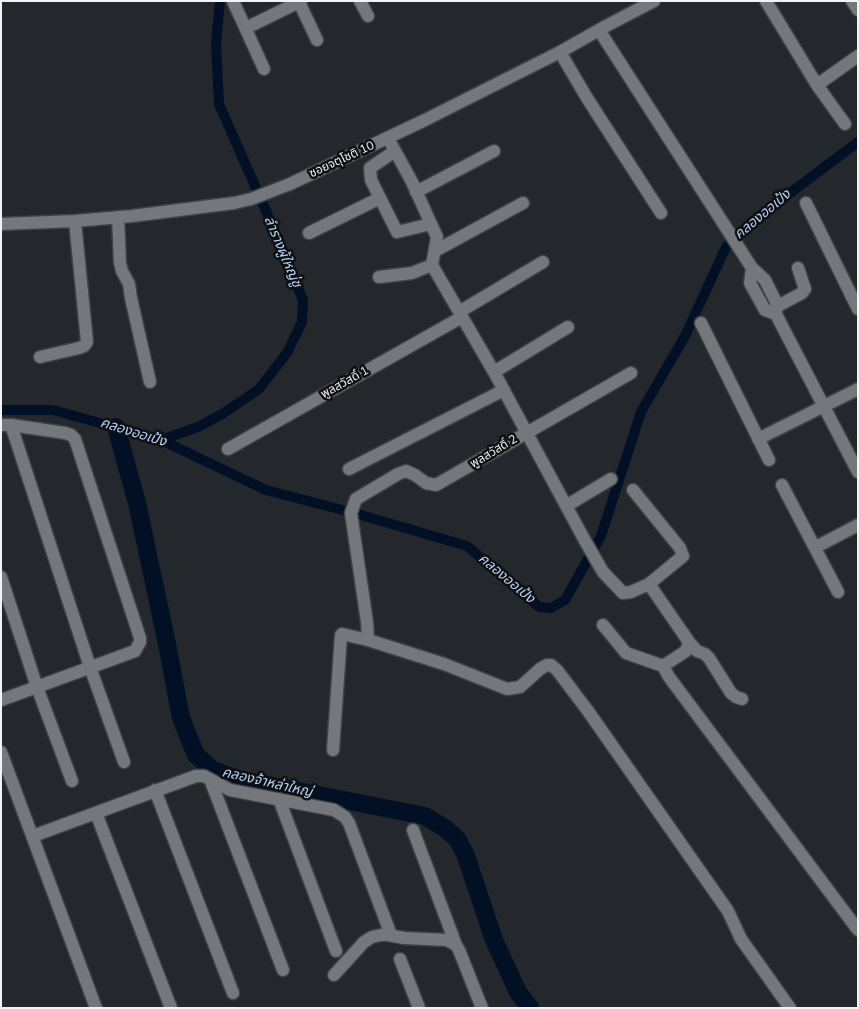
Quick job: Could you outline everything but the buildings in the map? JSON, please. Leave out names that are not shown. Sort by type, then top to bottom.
[{"type":"street","points":[[233,1],[264,69]]},
{"type":"street","points":[[360,1],[368,16]]},
{"type":"street","name":"ซอยจตุโชติ 10","points":[[1,224],[118,218],[234,203],[260,195],[290,184],[388,138],[560,52],[654,1]]},
{"type":"street","points":[[766,1],[817,85],[844,124]]},
{"type":"street","points":[[852,1],[858,10]]},
{"type":"street","points":[[246,28],[300,2],[317,40]]},
{"type":"street","points":[[599,30],[750,265],[765,280],[776,302],[776,311],[858,472]]},
{"type":"street","points":[[560,52],[587,98],[661,213]]},
{"type":"street","points":[[817,85],[858,56]]},
{"type":"street","points":[[388,138],[437,237],[432,265],[504,390],[584,540],[603,572],[623,593],[631,592],[649,584],[681,558],[682,554],[680,548],[633,490]]},
{"type":"street","points":[[395,151],[370,168],[371,180],[398,232],[431,224]]},
{"type":"street","points":[[416,192],[494,152]]},
{"type":"street","points":[[309,233],[380,198]]},
{"type":"street","points":[[806,203],[858,309]]},
{"type":"street","points":[[435,250],[523,204]]},
{"type":"street","points":[[118,218],[120,263],[129,284],[150,382]]},
{"type":"street","points":[[40,357],[79,348],[87,342],[75,221]]},
{"type":"street","name":"พูลสวัสดิ์ 1","points":[[228,449],[460,315],[543,262]]},
{"type":"street","points":[[379,277],[412,273],[432,265]]},
{"type":"street","points":[[776,311],[805,289],[798,268]]},
{"type":"street","points":[[701,323],[769,460]]},
{"type":"street","points":[[494,372],[568,327]]},
{"type":"street","name":"พูลสวัสดิ์ 2","points":[[368,640],[351,513],[356,499],[406,471],[411,472],[426,483],[436,485],[631,373]]},
{"type":"street","points":[[758,438],[858,389]]},
{"type":"street","points":[[350,469],[504,390]]},
{"type":"street","points":[[1,700],[90,667],[135,651],[140,642],[75,439],[65,433],[6,425],[90,667],[124,762]]},
{"type":"street","points":[[566,506],[610,479]]},
{"type":"street","points":[[782,485],[838,592]]},
{"type":"street","points":[[816,547],[858,525]]},
{"type":"street","points":[[1,577],[37,687],[72,780]]},
{"type":"street","points":[[649,584],[688,642],[697,651],[709,658],[731,693],[736,698],[742,698]]},
{"type":"street","points":[[603,624],[626,653],[663,666],[669,677],[858,930]]},
{"type":"street","points":[[333,750],[340,635],[342,634],[368,640],[444,664],[507,689],[520,687],[540,669],[551,665],[557,670],[599,726],[728,911],[741,939],[790,1008]]},
{"type":"street","points":[[663,666],[686,651],[688,642]]},
{"type":"street","points":[[1,752],[96,1008]]},
{"type":"street","points":[[33,836],[196,776],[204,776],[230,790],[334,810],[349,822],[391,935]]},
{"type":"street","points":[[210,779],[283,970]]},
{"type":"street","points":[[155,790],[233,993]]},
{"type":"street","points":[[279,799],[336,951]]},
{"type":"street","points":[[96,813],[171,1008]]},
{"type":"street","points":[[413,830],[482,1008]]},
{"type":"street","points":[[334,976],[364,942],[372,937],[391,935],[404,938],[440,939],[456,945]]},
{"type":"street","points":[[400,959],[419,1008]]},
{"type":"waterway","name":"ลำรางผู้ใหญ่ชู","points":[[161,440],[198,427],[224,413],[259,389],[287,353],[302,322],[303,300],[219,104],[216,43],[220,1]]},
{"type":"waterway","name":"คลองออเป้ง","points":[[1,410],[53,410],[161,440],[266,490],[467,546],[539,607],[551,608],[565,600],[601,536],[641,412],[685,336],[726,247],[753,221],[858,142]]},
{"type":"waterway","name":"คลองจ้าหล่าใหญ่","points":[[116,427],[137,503],[181,718],[196,755],[213,770],[237,779],[425,816],[446,829],[458,840],[466,856],[494,940],[518,992],[530,1008]]}]
